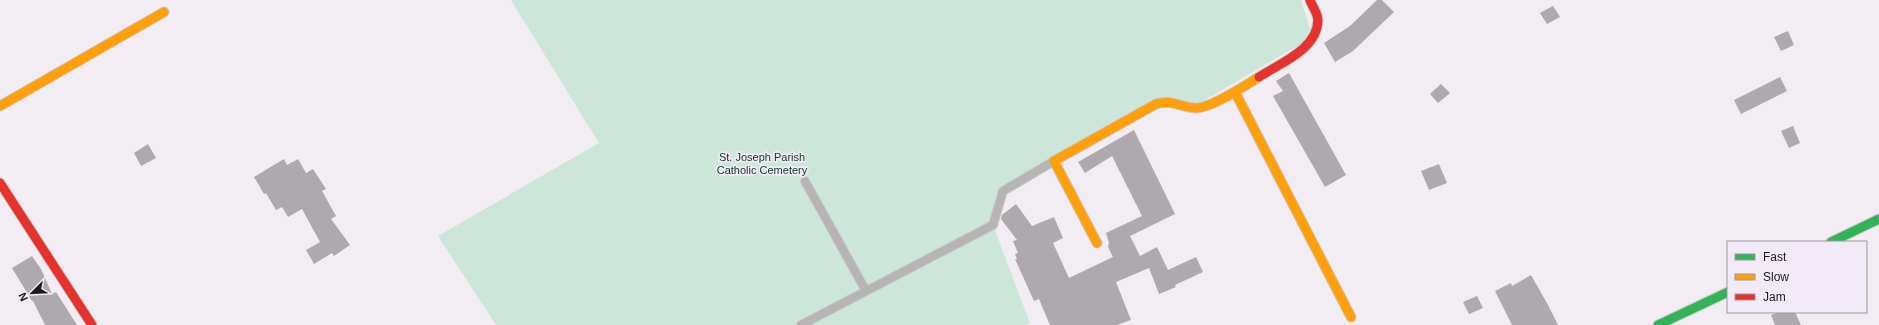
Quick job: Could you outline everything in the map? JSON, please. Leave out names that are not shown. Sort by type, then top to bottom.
[{"type":"street","points":[[1097,243],[1054,161],[1156,104],[1165,101],[1196,108],[1235,92],[1306,46],[1315,34],[1318,19],[1310,0]]},
{"type":"street","points":[[0,106],[164,12]]},
{"type":"street","points":[[1235,92],[1351,317]]},
{"type":"street","points":[[0,183],[92,325]]},
{"type":"street","points":[[1833,241],[1879,219]]},
{"type":"street","points":[[1658,325],[1727,292]]},
{"type":"lane","points":[[801,325],[993,225],[1003,191],[1054,161]]},
{"type":"lane","points":[[805,181],[866,291]]},
{"type":"green space","name":"St. Joseph Parish Catholic Cemetery","points":[[511,0],[1301,0],[1310,29],[1304,42],[1198,104],[1170,97],[1002,187],[993,225],[1030,323],[1026,325],[496,325],[438,236],[599,143]]},
{"type":"building","points":[[1377,0],[1382,0],[1394,12],[1353,51],[1335,62],[1324,43],[1350,26]]},
{"type":"building","points":[[1553,6],[1560,17],[1547,24],[1540,13]]},
{"type":"building","points":[[1788,31],[1794,45],[1781,51],[1774,37]]},
{"type":"building","points":[[1289,73],[1346,175],[1325,187],[1273,96],[1283,91],[1276,81]]},
{"type":"building","points":[[1780,77],[1787,91],[1741,114],[1734,100]]},
{"type":"building","points":[[1441,84],[1450,93],[1438,103],[1430,94]]},
{"type":"building","points":[[1793,126],[1800,143],[1789,148],[1781,131]]},
{"type":"building","points":[[1134,130],[1175,214],[1130,236],[1140,256],[1157,247],[1168,270],[1196,257],[1203,272],[1175,285],[1176,287],[1159,294],[1149,268],[1116,282],[1131,320],[1117,325],[1050,325],[1039,299],[1034,301],[1015,259],[1017,259],[1015,254],[1018,253],[1013,241],[1017,240],[1001,219],[1002,215],[1016,204],[1032,226],[1054,217],[1063,238],[1053,243],[1069,278],[1113,257],[1108,247],[1109,243],[1106,233],[1142,216],[1112,156],[1085,173],[1078,162]]},
{"type":"building","points":[[148,144],[156,158],[141,166],[134,153]]},
{"type":"building","points":[[284,159],[287,165],[298,159],[306,173],[313,169],[326,189],[322,191],[336,216],[331,219],[350,245],[334,256],[332,253],[314,264],[306,250],[320,242],[302,209],[288,217],[282,207],[276,210],[254,177]]},
{"type":"building","points":[[1439,164],[1447,183],[1429,190],[1421,171]]},
{"type":"building","points":[[32,256],[41,269],[52,294],[56,292],[77,325],[45,325],[33,301],[12,268]]},
{"type":"building","points":[[1531,275],[1558,325],[1512,325],[1495,291],[1511,283],[1512,286]]},
{"type":"building","points":[[1477,296],[1483,308],[1469,314],[1463,302]]},
{"type":"building","points":[[1777,313],[1795,313],[1801,325],[1775,325],[1771,315]]},
{"type":"traffic: fast","points":[[1833,241],[1879,219]]},
{"type":"traffic: fast","points":[[1658,325],[1727,292]]},
{"type":"traffic: slow","points":[[0,106],[164,12]]},
{"type":"traffic: slow","points":[[1097,243],[1054,161],[1156,104],[1166,102],[1195,108],[1210,105],[1259,77]]},
{"type":"traffic: slow","points":[[1235,92],[1351,317]]},
{"type":"traffic: jam","points":[[1259,77],[1287,61],[1304,48],[1311,40],[1316,30],[1318,20],[1310,0]]},
{"type":"traffic: jam","points":[[0,183],[92,325]]}]
